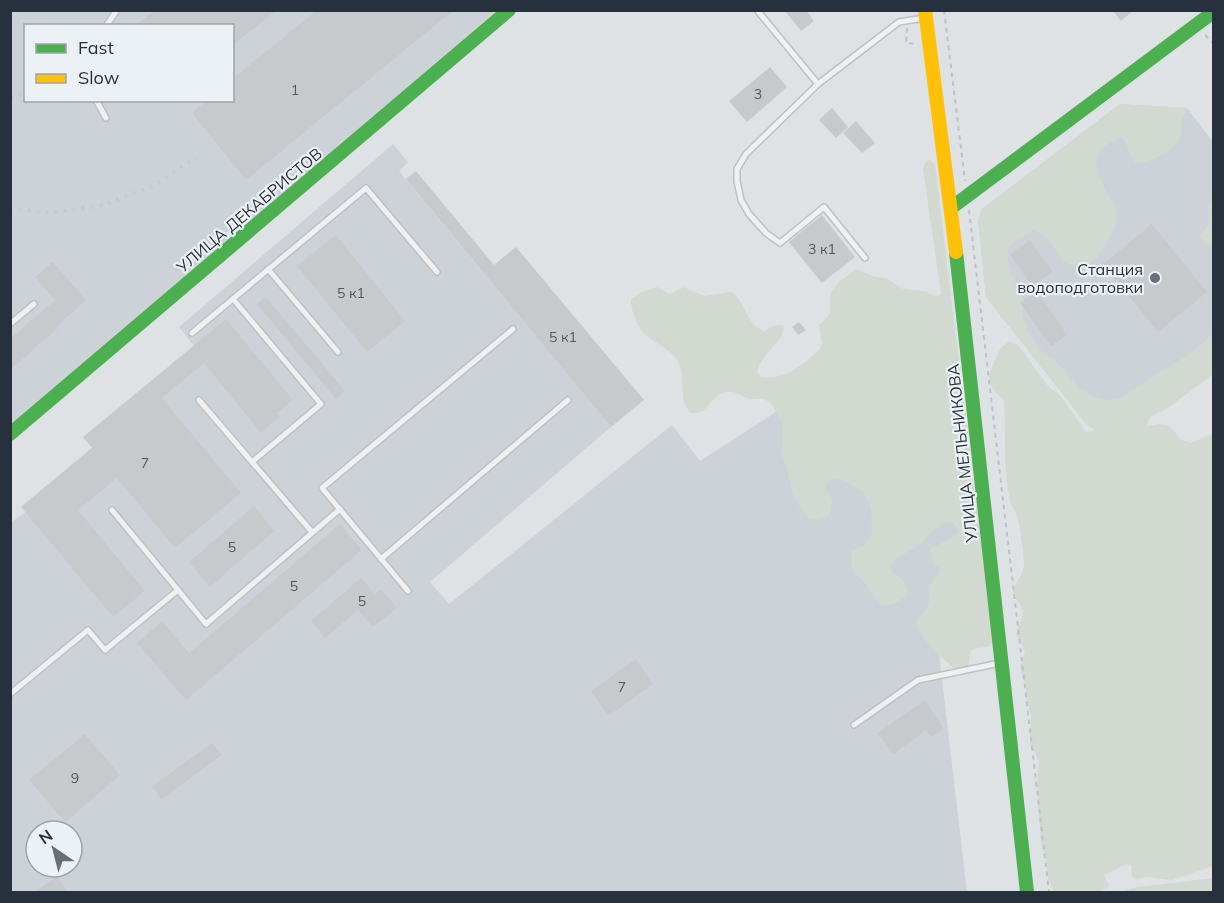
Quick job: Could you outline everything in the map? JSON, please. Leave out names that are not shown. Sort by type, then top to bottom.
[{"type":"street","name":"УЛИЦА ДЕКАБРИСТОВ","points":[[10,434],[508,10]]},
{"type":"street","points":[[951,208],[1212,13]]},
{"type":"street","name":"УЛИЦА МЕЛЬНИКОВА","points":[[925,14],[951,208],[1027,892]]},
{"type":"lane","points":[[107,24],[117,10]]},
{"type":"lane","points":[[757,10],[818,84]]},
{"type":"lane","points":[[865,258],[824,207],[780,243],[766,233],[749,214],[741,200],[737,169],[746,154],[818,84],[899,22],[925,14]]},
{"type":"lane","points":[[97,102],[106,118]]},
{"type":"lane","points":[[192,333],[366,188],[437,272]]},
{"type":"lane","points":[[268,269],[338,352]]},
{"type":"lane","points":[[233,299],[321,404],[252,462]]},
{"type":"lane","points":[[10,324],[34,304]]},
{"type":"lane","points":[[408,591],[322,488],[513,329]]},
{"type":"lane","points":[[199,400],[312,532]]},
{"type":"lane","points":[[381,559],[568,400]]},
{"type":"lane","points":[[112,510],[206,624],[340,509]]},
{"type":"lane","points":[[10,694],[88,630],[105,650],[178,590]]},
{"type":"lane","points":[[855,725],[918,680],[1002,662]]},
{"type":"path","points":[[944,10],[1049,892]]},
{"type":"shaded area","points":[[11,11],[496,11],[11,428]]},
{"type":"shaded area","points":[[1120,104],[1187,108],[1213,142],[1213,341],[1088,426],[986,297],[978,220],[982,209]]},
{"type":"shaded area","points":[[1120,104],[1187,108],[1187,112],[1182,120],[1180,139],[1177,143],[1149,161],[1134,163],[1124,139],[1120,137],[1100,149],[1096,159],[1098,173],[1117,210],[1117,219],[1111,238],[1098,257],[1085,264],[1068,264],[1064,262],[1046,237],[1033,230],[1009,246],[1008,261],[1024,300],[1023,314],[1026,328],[1034,342],[1080,388],[1095,397],[1114,399],[1124,396],[1183,358],[1213,333],[1213,374],[1168,408],[1150,417],[1147,426],[1160,424],[1170,426],[1180,439],[1190,443],[1213,434],[1213,866],[1172,880],[1146,877],[1137,879],[1132,877],[1131,865],[1126,864],[1104,875],[1109,886],[1100,892],[1055,892],[1048,879],[1046,859],[1041,843],[1037,788],[1039,761],[1030,745],[1031,716],[1020,667],[1025,651],[1016,634],[1023,611],[1013,592],[1024,567],[1024,559],[1019,522],[1010,503],[1008,489],[1004,400],[998,395],[989,379],[1000,349],[1009,341],[1018,345],[1048,386],[1061,396],[1085,431],[1088,433],[1095,430],[1088,426],[986,297],[978,220],[982,209]]},
{"type":"shaded area","points":[[393,144],[408,162],[399,171],[611,427],[430,582],[449,604],[672,425],[700,461],[940,306],[977,588],[935,620],[967,892],[11,892],[10,523],[26,512],[21,507],[92,448],[194,346],[179,327]]},
{"type":"shaded area","points":[[930,159],[935,165],[992,643],[988,647],[971,651],[968,666],[963,669],[954,669],[925,641],[917,619],[928,606],[930,585],[940,573],[940,568],[932,560],[930,549],[959,532],[953,522],[942,524],[921,544],[894,560],[891,566],[892,572],[904,581],[908,593],[896,603],[882,605],[851,565],[852,551],[864,545],[872,533],[871,508],[863,492],[843,480],[832,479],[827,482],[825,488],[832,500],[830,514],[819,520],[809,518],[799,506],[792,490],[782,456],[781,424],[771,404],[763,399],[749,399],[725,392],[715,398],[703,411],[691,413],[684,401],[682,373],[677,360],[643,332],[631,304],[631,299],[657,287],[670,294],[683,287],[704,296],[732,292],[758,328],[764,331],[776,325],[783,326],[781,336],[763,358],[757,372],[761,377],[769,378],[786,374],[800,366],[820,349],[822,343],[819,325],[830,313],[831,292],[839,282],[856,269],[875,277],[886,278],[903,289],[924,291],[936,297],[941,294],[923,169],[925,163]]},
{"type":"shaded area","points":[[1213,194],[1213,245],[1207,244],[1200,238],[1210,222],[1208,206]]},
{"type":"shaded area","points":[[1213,878],[1213,892],[1123,892],[1131,888]]},
{"type":"building","points":[[154,10],[277,10],[234,44],[234,24],[137,24]]},
{"type":"building","points":[[317,10],[454,10],[246,180],[192,113],[205,102],[234,102],[234,77]]},
{"type":"building","points":[[784,10],[806,10],[814,21],[801,31]]},
{"type":"building","points":[[1112,10],[1134,10],[1121,21]]},
{"type":"building","points":[[770,67],[787,87],[747,122],[729,101]]},
{"type":"building","points":[[832,108],[848,127],[836,138],[819,120]]},
{"type":"building","points":[[856,121],[875,143],[862,153],[843,133]]},
{"type":"building","points":[[416,171],[494,265],[516,247],[644,400],[611,427],[406,179]]},
{"type":"building","points":[[822,215],[855,257],[822,283],[789,242]]},
{"type":"building","name":"Станция водоподготовки","points":[[1152,224],[1207,292],[1158,332],[1103,264]]},
{"type":"building","points":[[336,235],[405,321],[367,352],[297,266]]},
{"type":"building","name":"Станция водоподготовки","points":[[1030,240],[1053,272],[1032,286],[1010,254]]},
{"type":"building","points":[[53,262],[86,300],[10,370],[10,339],[55,300],[35,277]]},
{"type":"building","name":"Станция водоподготовки","points":[[1037,291],[1067,335],[1051,346],[1020,303]]},
{"type":"building","points":[[266,297],[345,391],[336,399],[257,304]]},
{"type":"building","points":[[226,319],[293,400],[277,413],[280,417],[261,433],[204,363],[162,398],[241,493],[175,548],[117,478],[78,510],[145,591],[113,617],[21,507],[92,448],[83,437]]},
{"type":"building","points":[[799,322],[806,330],[798,335],[792,327]]},
{"type":"building","points":[[254,506],[274,531],[210,587],[189,562]]},
{"type":"building","points":[[340,524],[362,550],[186,700],[137,643],[162,621],[189,653]]},
{"type":"building","points":[[361,578],[375,594],[381,589],[397,608],[373,627],[358,610],[325,638],[311,621]]},
{"type":"building","points":[[636,659],[653,684],[608,716],[591,691]]},
{"type":"building","points":[[925,700],[944,729],[931,737],[926,730],[893,754],[878,733]]},
{"type":"building","points":[[85,734],[120,775],[69,819],[62,819],[29,780]]},
{"type":"building","points":[[212,743],[222,755],[161,799],[152,786]]},
{"type":"building","points":[[53,879],[59,879],[68,892],[35,892]]},
{"type":"railway","points":[[10,97],[24,94]]},
{"type":"railway","points":[[10,208],[49,213],[104,205],[155,185],[196,157]]},
{"type":"traffic: fast","points":[[10,434],[509,10]]},
{"type":"traffic: fast","points":[[951,208],[1212,13]]},
{"type":"traffic: fast","points":[[956,252],[1027,892]]},
{"type":"traffic: slow","points":[[925,10],[956,252]]},
{"type":"place","name":"Станция водоподготовки","points":[[1155,278]]}]
